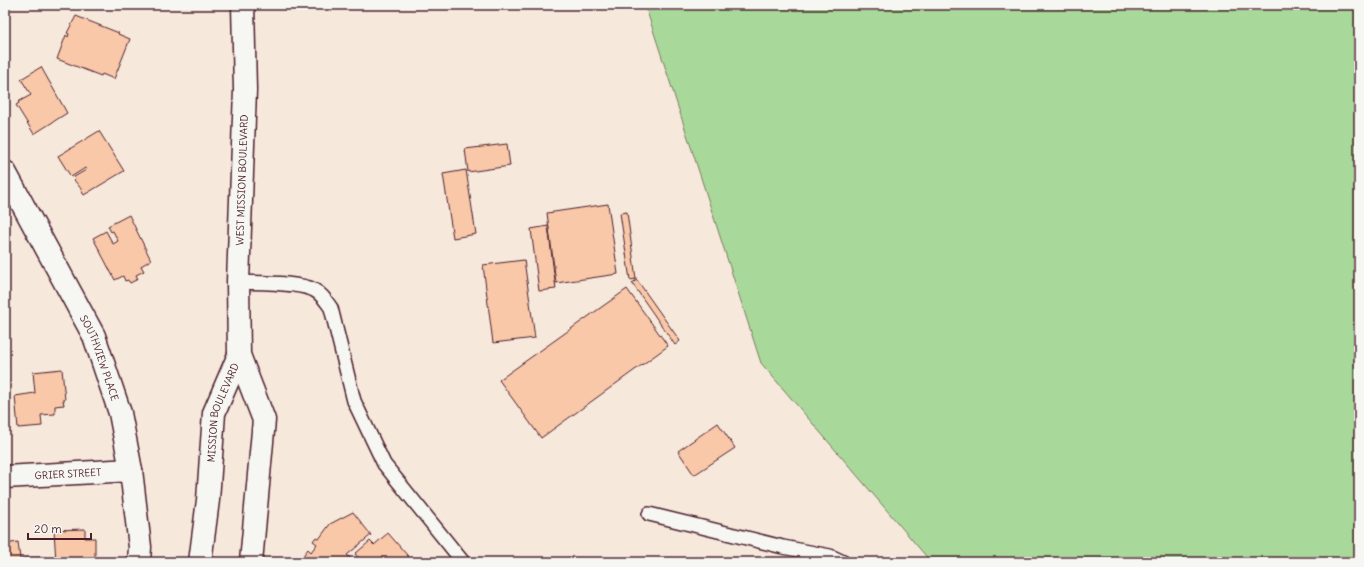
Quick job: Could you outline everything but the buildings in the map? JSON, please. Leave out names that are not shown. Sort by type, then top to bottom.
[{"type":"main road","name":"WEST MISSION BOULEVARD","points":[[239,355],[238,282],[245,90],[243,5]]},
{"type":"main road","name":"SOUTHVIEW PLACE","points":[[5,172],[94,336],[120,414],[131,470],[140,547],[139,562]]},
{"type":"main road","name":"MISSION BOULEVARD","points":[[200,562],[208,500],[214,413],[239,355]]},
{"type":"main road","name":"MISSION BOULEVARD","points":[[239,355],[264,420],[251,562]]},
{"type":"main road","name":"GRIER STREET","points":[[5,477],[131,470]]},
{"type":"lane","points":[[238,282],[293,285],[313,289],[324,298],[331,308],[354,401],[384,464],[463,562]]},
{"type":"lane","points":[[649,514],[830,556],[843,562]]},
{"type":"green space","points":[[645,5],[1359,5],[1359,562],[931,562],[761,363]]}]
